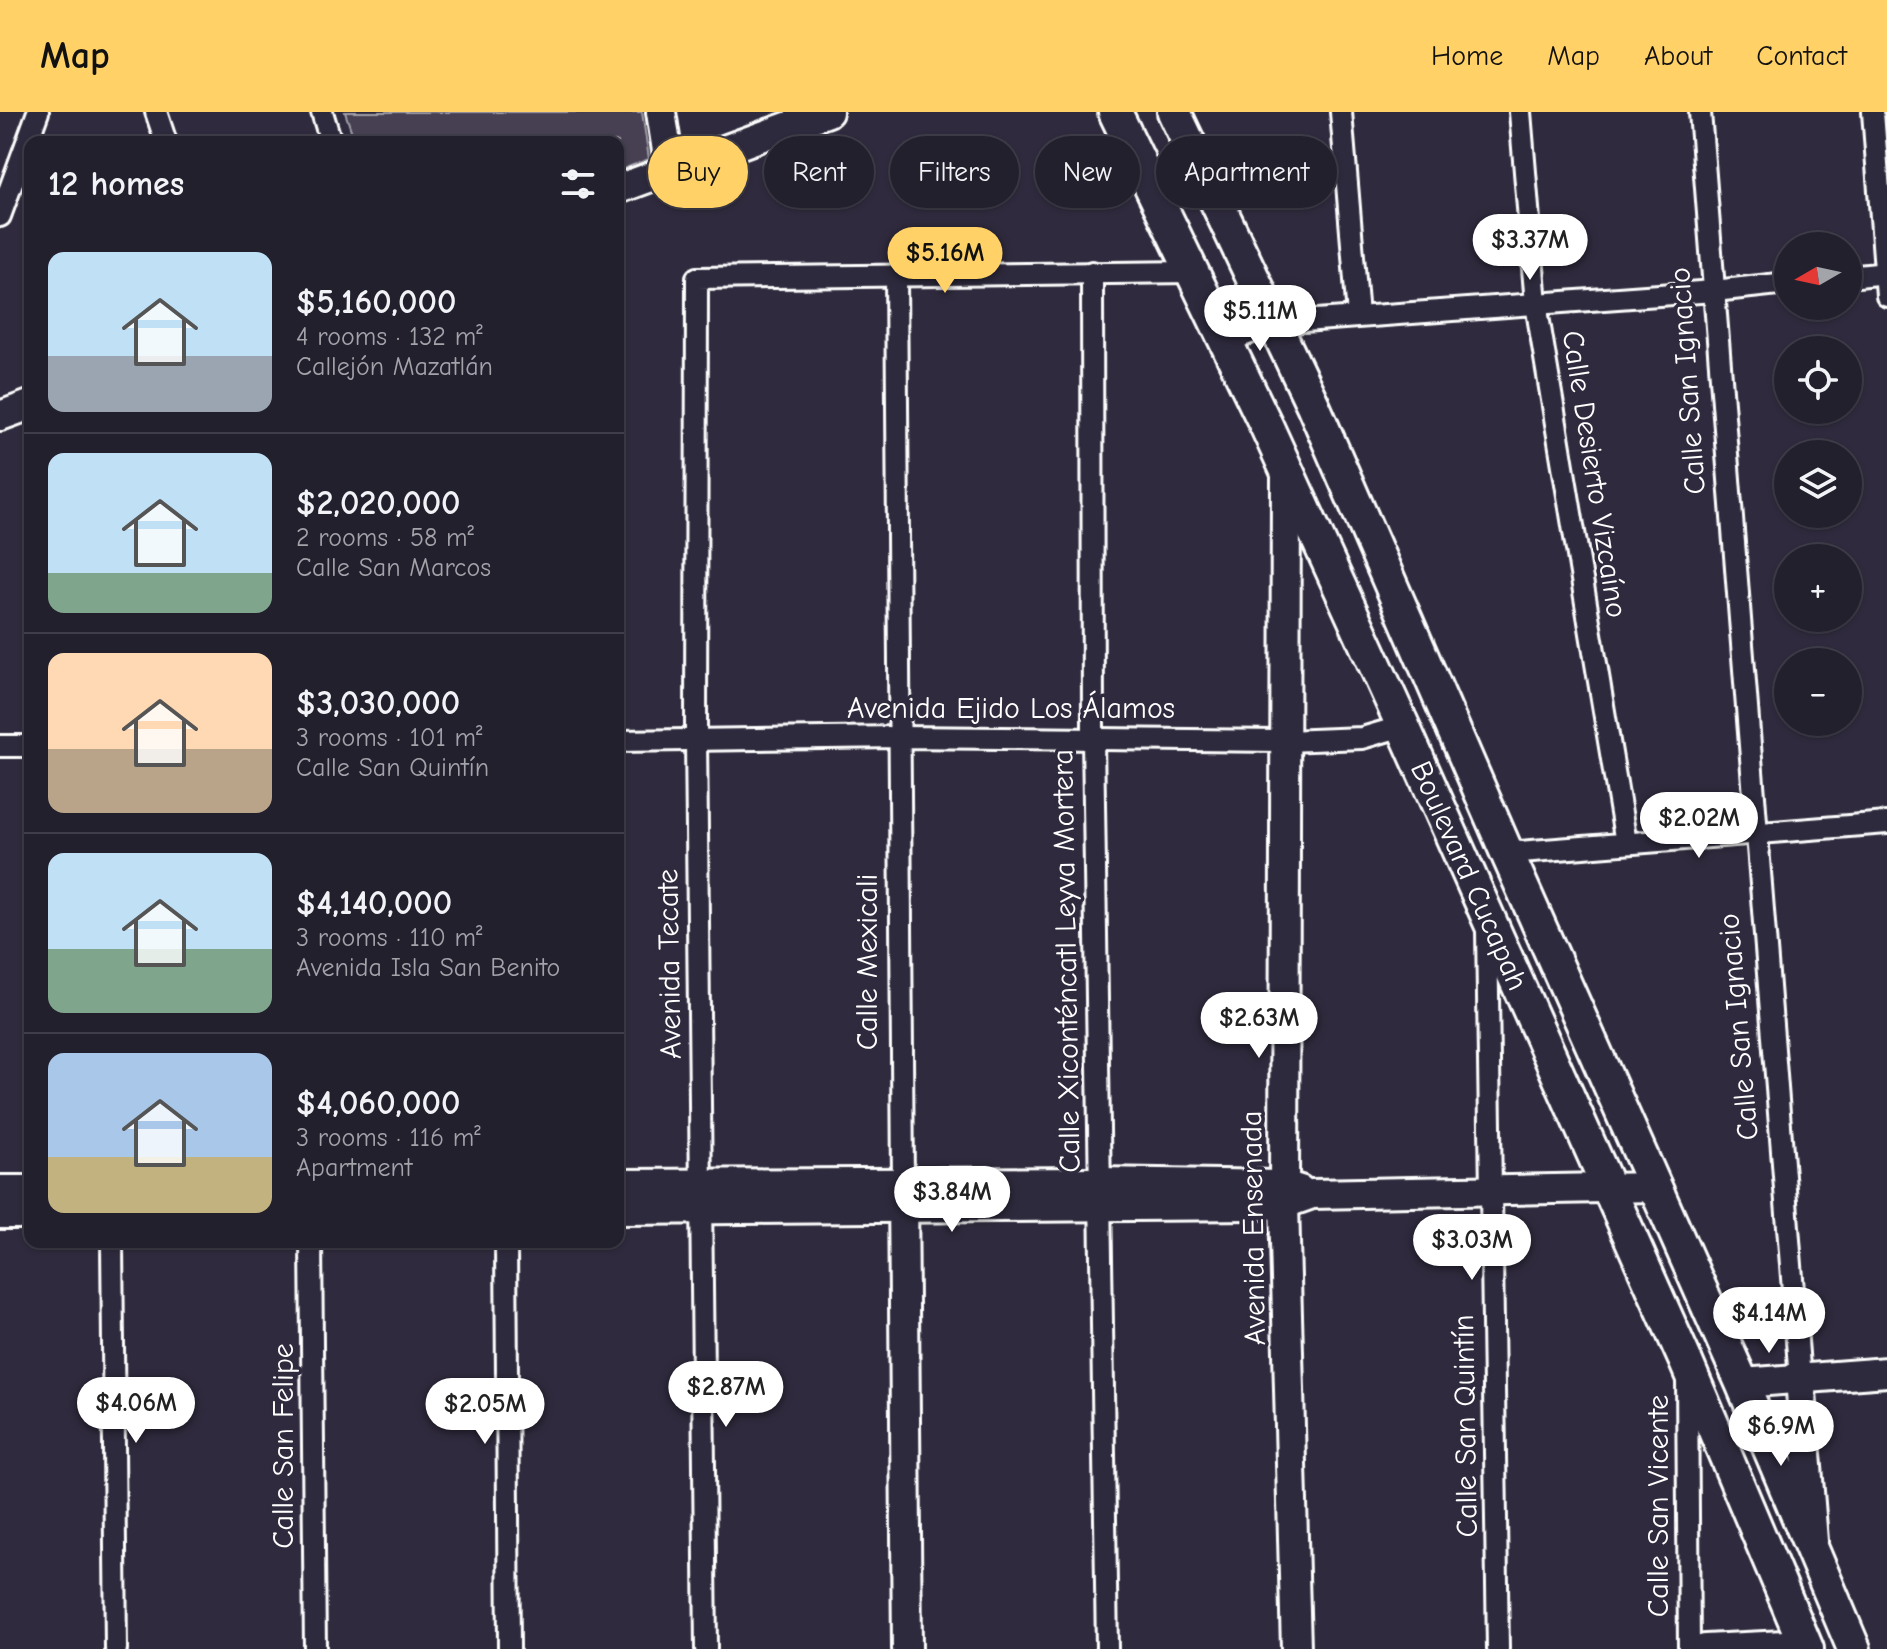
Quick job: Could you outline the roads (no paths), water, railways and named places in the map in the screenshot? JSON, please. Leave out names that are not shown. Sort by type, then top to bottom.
[{"type":"main road","name":"Boulevard Cucapah","points":[[1115,112],[1266,425],[1403,726],[1686,1362],[1806,1647]]},
{"type":"main road","name":"Boulevard Cucapah","points":[[1174,112],[1313,405],[1742,1383],[1854,1649]]},
{"type":"main road","points":[[1266,425],[1313,405]]},
{"type":"street","points":[[29,136],[38,112]]},
{"type":"street","points":[[156,112],[164,136]]},
{"type":"street","points":[[322,112],[329,136]]},
{"type":"street","points":[[661,112],[665,136]]},
{"type":"street","points":[[748,141],[828,112]]},
{"type":"street","points":[[1341,112],[1358,316]]},
{"type":"street","name":"Calle Desierto Vizcaíno","points":[[1520,112],[1536,304],[1626,843]]},
{"type":"street","name":"Calle San Ignacio","points":[[1700,112],[1814,1553]]},
{"type":"street","points":[[1873,112],[1887,296]]},
{"type":"street","points":[[0,216],[24,150]]},
{"type":"street","points":[[624,187],[648,178]]},
{"type":"street","name":"Calle Xiconténcatl Leyva Mortera","points":[[1092,272],[1093,738],[1107,1649]]},
{"type":"street","points":[[896,274],[1193,272]]},
{"type":"street","points":[[1862,276],[1886,273]]},
{"type":"street","name":"Avenida Tecate","points":[[706,1649],[696,739],[697,278],[896,274]]},
{"type":"street","name":"Calle Mexicali","points":[[896,274],[907,1649]]},
{"type":"street","points":[[1227,342],[1276,323],[1774,285]]},
{"type":"street","points":[[0,416],[24,407]]},
{"type":"street","name":"Avenida Ensenada","points":[[1286,469],[1284,1194],[1296,1649]]},
{"type":"street","name":"Avenida Ejido Los Álamos","points":[[624,741],[899,737],[1286,741],[1362,738],[1403,726]]},
{"type":"street","points":[[0,746],[24,746]]},
{"type":"street","points":[[1507,853],[1887,823]]},
{"type":"street","name":"Calle San Quintín","points":[[1487,914],[1498,1649]]},
{"type":"street","points":[[624,1185],[702,1196],[1312,1194],[1656,1187]]},
{"type":"street","points":[[0,1190],[24,1190]]},
{"type":"street","points":[[624,1209],[702,1196]]},
{"type":"street","points":[[0,1214],[24,1214]]},
{"type":"street","points":[[112,1248],[116,1649]]},
{"type":"street","name":"Calle San Felipe","points":[[311,1248],[315,1649]]},
{"type":"street","points":[[506,1248],[509,1649]]},
{"type":"street","name":"Calle San Vicente","points":[[1686,1362],[1689,1649]]},
{"type":"street","points":[[1742,1383],[1887,1372]]},
{"type":"street","points":[[1705,1649],[1806,1647]]}]
